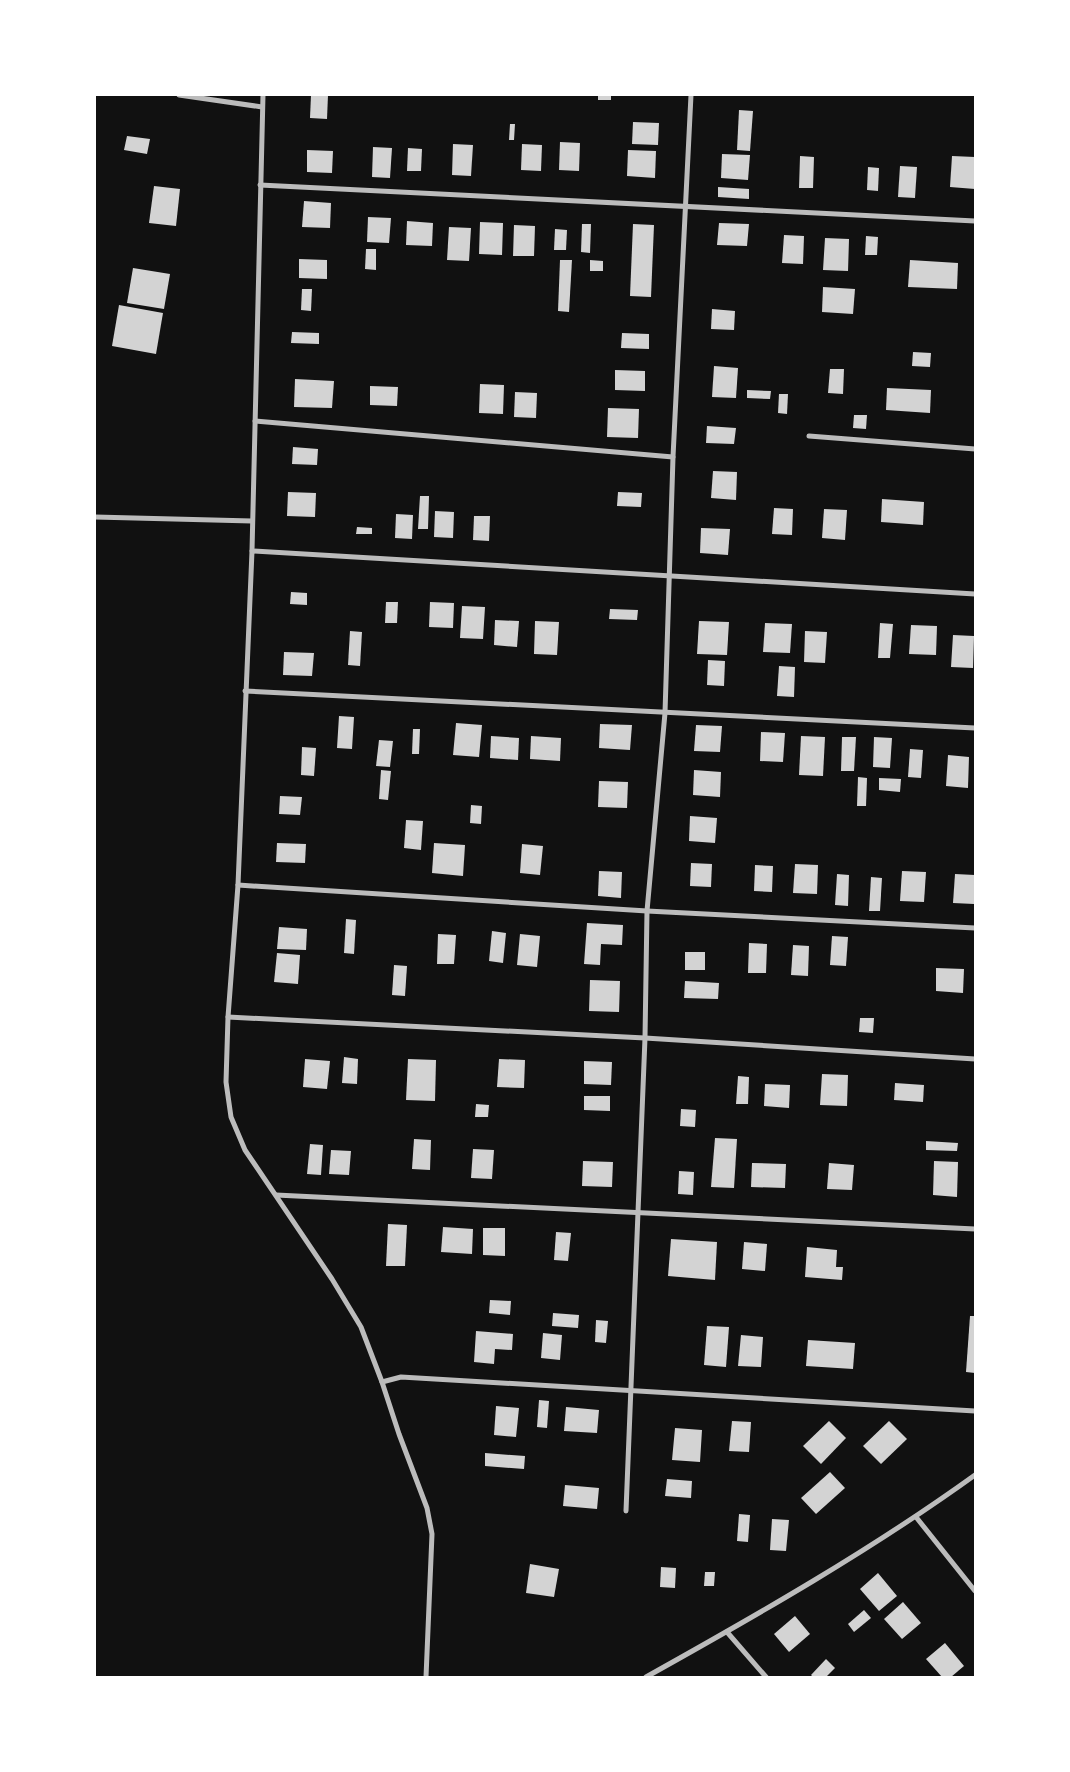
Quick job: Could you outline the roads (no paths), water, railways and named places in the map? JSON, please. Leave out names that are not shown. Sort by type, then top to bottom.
[{"type":"street","points":[[179,95],[262,107]]},
{"type":"street","points":[[262,95],[252,551],[238,884],[228,1017],[226,1082],[231,1117],[245,1150],[276,1194],[361,1327],[427,1508],[432,1534],[426,1677]]},
{"type":"street","points":[[626,1511],[636,1210],[645,1038],[647,911],[664,713],[673,457],[687,207],[691,95]]},
{"type":"street","points":[[260,185],[975,221]]},
{"type":"street","points":[[256,421],[673,457]]},
{"type":"street","points":[[809,436],[975,449]]},
{"type":"street","points":[[95,517],[252,521]]},
{"type":"street","points":[[252,551],[975,594]]},
{"type":"street","points":[[245,690],[975,728]]},
{"type":"street","points":[[238,884],[647,911],[975,928]]},
{"type":"street","points":[[228,1017],[645,1038],[975,1059]]},
{"type":"street","points":[[276,1194],[636,1210],[975,1229]]},
{"type":"street","points":[[382,1382],[401,1377],[630,1389],[975,1411]]},
{"type":"street","points":[[646,1677],[728,1632],[916,1517],[975,1475]]},
{"type":"street","points":[[916,1517],[975,1591]]},
{"type":"street","points":[[728,1632],[766,1677]]}]
